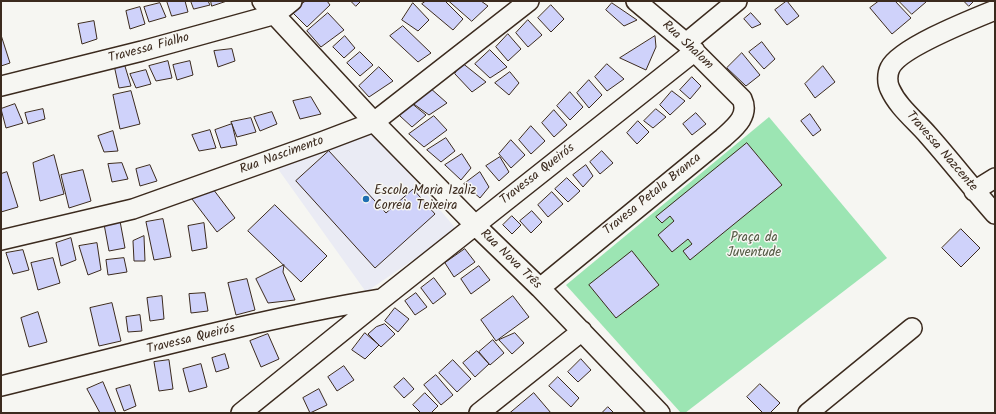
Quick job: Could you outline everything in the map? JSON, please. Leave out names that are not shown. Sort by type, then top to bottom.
[{"type":"street","name":"Rua Nova Três","points":[[262,1],[276,14],[374,122],[475,225],[540,288],[660,413]]},
{"type":"street","name":"Travessa Fialho","points":[[1,86],[142,51],[276,14],[292,1]]},
{"type":"street","name":"Rua Nascimento","points":[[1,240],[133,209],[317,144],[374,122],[529,1]]},
{"type":"street","name":"Rua Shalom","points":[[636,1],[690,47],[736,94]]},
{"type":"street","name":"Travessa Queirós","points":[[241,413],[475,225],[690,47],[737,1]]},
{"type":"street","name":"Travessa Nazcente","points":[[995,10],[943,32],[896,60],[890,68],[888,78],[889,88],[902,108],[928,135],[995,214]]},
{"type":"street","name":"Travesa Petala Branca","points":[[540,288],[736,126],[742,118],[744,104],[736,94]]},
{"type":"street","points":[[974,191],[995,178]]},
{"type":"street","name":"Travessa Queirós","points":[[1,386],[230,330],[331,307],[382,299]]},
{"type":"street","points":[[808,413],[912,328]]},
{"type":"street","points":[[479,413],[582,331]]},
{"type":"shaded area","name":"Escola Maria Izaliz Correia Teixeira","points":[[372,129],[457,230],[366,292],[278,169]]},
{"type":"green space","name":"Praça da Juventude","points":[[769,117],[887,258],[685,413],[681,413],[566,285]]},
{"type":"building","points":[[167,1],[185,1],[188,12],[172,16]]},
{"type":"building","points":[[191,1],[208,1],[210,5],[194,9]]},
{"type":"building","points":[[211,1],[227,1],[212,6]]},
{"type":"building","points":[[306,1],[327,1],[330,5],[307,27],[291,11]]},
{"type":"building","points":[[351,1],[361,1],[356,6]]},
{"type":"building","points":[[426,1],[445,1],[463,19],[453,30],[422,4]]},
{"type":"building","points":[[449,1],[481,1],[488,6],[472,21]]},
{"type":"building","points":[[787,1],[799,16],[787,25],[775,10]]},
{"type":"building","points":[[879,1],[895,1],[911,18],[892,34],[870,8]]},
{"type":"building","points":[[899,1],[925,1],[926,2],[912,14]]},
{"type":"building","points":[[964,1],[974,1],[969,6]]},
{"type":"building","points":[[160,3],[166,17],[149,22],[144,7]]},
{"type":"building","points":[[413,3],[429,20],[418,31],[402,20]]},
{"type":"building","points":[[612,3],[637,20],[624,26],[606,10]]},
{"type":"building","points":[[551,5],[564,19],[551,32],[538,18]]},
{"type":"building","points":[[140,7],[145,24],[130,29],[126,11]]},
{"type":"building","points":[[328,13],[344,30],[321,47],[307,31]]},
{"type":"building","points":[[751,13],[761,24],[752,28],[744,19]]},
{"type":"building","points":[[528,20],[542,35],[528,47],[516,33]]},
{"type":"building","points":[[94,21],[97,39],[82,44],[78,24]]},
{"type":"building","points":[[403,26],[431,53],[418,62],[390,36]]},
{"type":"building","points":[[508,34],[521,49],[508,61],[496,47]]},
{"type":"building","points":[[1,35],[10,63],[1,66]]},
{"type":"building","points":[[345,36],[355,48],[344,58],[333,47]]},
{"type":"building","points":[[655,36],[656,47],[646,70],[620,58]]},
{"type":"building","points":[[762,42],[775,59],[764,69],[749,52]]},
{"type":"building","points":[[232,49],[235,61],[218,67],[214,51]]},
{"type":"building","points":[[490,50],[507,67],[490,78],[475,64]]},
{"type":"building","points":[[360,52],[373,65],[360,76],[347,63]]},
{"type":"building","points":[[742,53],[760,75],[746,86],[727,68]]},
{"type":"building","points":[[168,61],[172,78],[156,81],[149,66]]},
{"type":"building","points":[[190,61],[193,75],[177,80],[173,65]]},
{"type":"building","points":[[461,62],[486,82],[472,92],[455,74]]},
{"type":"building","points":[[124,63],[131,86],[119,88],[114,65]]},
{"type":"building","points":[[607,64],[624,79],[607,91],[595,77]]},
{"type":"building","points":[[823,66],[835,82],[815,98],[805,84]]},
{"type":"building","points":[[379,67],[393,81],[369,97],[359,86]]},
{"type":"building","points":[[146,70],[151,84],[136,88],[130,74]]},
{"type":"building","points":[[510,72],[519,83],[509,95],[495,83]]},
{"type":"building","points":[[692,77],[701,86],[690,99],[680,90]]},
{"type":"building","points":[[589,80],[602,95],[589,108],[577,93]]},
{"type":"building","points":[[429,87],[447,103],[429,115],[411,102]]},
{"type":"building","points":[[131,91],[140,124],[120,129],[113,95]]},
{"type":"building","points":[[672,91],[685,101],[670,115],[660,105]]},
{"type":"building","points":[[570,92],[583,107],[570,120],[557,106]]},
{"type":"building","points":[[311,97],[321,114],[300,119],[293,101]]},
{"type":"building","points":[[410,102],[426,115],[412,127],[400,116]]},
{"type":"building","points":[[15,104],[23,123],[6,128],[1,109]]},
{"type":"building","points":[[43,109],[45,119],[28,124],[25,113]]},
{"type":"building","points":[[656,109],[666,117],[653,128],[644,121]]},
{"type":"building","points":[[554,110],[567,125],[554,137],[542,123]]},
{"type":"building","points":[[272,112],[277,124],[260,131],[254,117]]},
{"type":"building","points":[[696,113],[706,124],[692,135],[683,124]]},
{"type":"building","points":[[810,114],[821,130],[813,136],[801,121]]},
{"type":"building","points":[[434,116],[447,130],[424,147],[409,134]]},
{"type":"building","points":[[251,118],[256,132],[237,137],[231,122]]},
{"type":"building","points":[[638,121],[649,132],[637,144],[627,133]]},
{"type":"building","points":[[232,124],[237,145],[221,148],[215,130]]},
{"type":"building","points":[[531,126],[545,141],[531,154],[519,140]]},
{"type":"building","points":[[210,130],[216,148],[199,151],[192,135]]},
{"type":"building","points":[[113,131],[118,151],[104,152],[98,136]]},
{"type":"building","points":[[446,138],[455,151],[441,162],[427,150]]},
{"type":"building","points":[[511,140],[525,155],[511,168],[499,154]]},
{"type":"building","points":[[747,143],[782,185],[690,260],[683,251],[692,244],[688,239],[672,252],[658,235],[674,221],[670,216],[662,223],[656,217]]},
{"type":"building","points":[[329,151],[386,213],[413,189],[435,214],[375,268],[296,181]]},
{"type":"building","points":[[602,151],[613,163],[600,174],[590,162]]},
{"type":"building","points":[[462,154],[471,168],[461,180],[445,165]]},
{"type":"building","points":[[54,155],[64,194],[40,201],[33,163]]},
{"type":"building","points":[[500,157],[509,172],[499,181],[486,166]]},
{"type":"building","points":[[122,163],[128,179],[112,182],[108,164]]},
{"type":"building","points":[[150,165],[157,181],[140,186],[136,169]]},
{"type":"building","points":[[586,165],[593,176],[583,187],[573,175]]},
{"type":"building","points":[[83,170],[91,201],[69,208],[61,175]]},
{"type":"building","points":[[7,172],[18,207],[1,212],[1,174]]},
{"type":"building","points":[[480,172],[489,187],[480,198],[464,184]]},
{"type":"building","points":[[567,178],[580,191],[568,202],[555,189]]},
{"type":"building","points":[[210,185],[235,218],[217,232],[192,199]]},
{"type":"building","points":[[552,192],[563,204],[548,217],[538,205]]},
{"type":"building","points":[[275,205],[327,256],[301,282],[248,231]]},
{"type":"building","points":[[532,211],[542,222],[531,233],[520,221]]},
{"type":"building","points":[[512,216],[521,225],[512,234],[503,225]]},
{"type":"building","points":[[163,219],[171,257],[154,260],[146,222]]},
{"type":"building","points":[[120,221],[125,248],[109,251],[104,224]]},
{"type":"building","points":[[204,223],[207,248],[192,251],[188,226]]},
{"type":"building","points":[[961,229],[980,248],[961,267],[942,248]]},
{"type":"building","points":[[144,236],[145,261],[134,261],[133,241]]},
{"type":"building","points":[[71,238],[76,260],[61,266],[56,243]]},
{"type":"building","points":[[97,243],[101,270],[88,275],[79,246]]},
{"type":"building","points":[[465,249],[475,262],[454,277],[445,263]]},
{"type":"building","points":[[23,250],[29,270],[13,274],[6,253]]},
{"type":"building","points":[[632,251],[659,285],[616,318],[589,285]]},
{"type":"building","points":[[53,258],[60,283],[38,290],[31,263]]},
{"type":"building","points":[[124,258],[127,272],[108,275],[106,260]]},
{"type":"building","points":[[284,265],[283,272],[295,300],[268,303],[256,279]]},
{"type":"building","points":[[479,266],[490,280],[471,294],[461,279]]},
{"type":"building","points":[[434,278],[446,294],[433,304],[421,288]]},
{"type":"building","points":[[247,279],[255,310],[236,315],[228,283]]},
{"type":"building","points":[[205,293],[208,311],[191,313],[189,294]]},
{"type":"building","points":[[416,293],[427,307],[415,315],[405,301]]},
{"type":"building","points":[[162,296],[164,319],[150,321],[147,298]]},
{"type":"building","points":[[513,296],[529,317],[496,341],[481,320]]},
{"type":"building","points":[[112,303],[121,341],[99,346],[90,308]]},
{"type":"building","points":[[395,308],[409,319],[398,332],[385,321]]},
{"type":"building","points":[[38,312],[47,342],[29,347],[21,318]]},
{"type":"building","points":[[140,315],[142,331],[128,332],[126,317]]},
{"type":"building","points":[[385,324],[395,334],[381,347],[368,334],[376,327]]},
{"type":"building","points":[[365,333],[379,345],[365,359],[352,350]]},
{"type":"building","points":[[515,333],[524,343],[512,354],[499,340]]},
{"type":"building","points":[[268,334],[279,359],[261,367],[250,341]]},
{"type":"building","points":[[493,340],[504,353],[490,365],[479,352]]},
{"type":"building","points":[[477,351],[489,364],[475,377],[463,363]]},
{"type":"building","points":[[225,354],[229,368],[216,372],[212,358]]},
{"type":"building","points":[[581,359],[591,370],[578,382],[568,372]]},
{"type":"building","points":[[169,360],[173,389],[159,391],[154,362]]},
{"type":"building","points":[[453,360],[471,379],[457,392],[439,373]]},
{"type":"building","points":[[201,364],[207,387],[189,392],[183,369]]},
{"type":"building","points":[[344,366],[354,380],[337,391],[328,377]]},
{"type":"building","points":[[436,375],[453,395],[441,405],[424,385]]},
{"type":"building","points":[[558,377],[579,398],[571,407],[549,386]]},
{"type":"building","points":[[404,378],[414,389],[404,398],[394,387]]},
{"type":"building","points":[[103,382],[116,413],[100,413],[87,389]]},
{"type":"building","points":[[760,384],[780,403],[770,413],[763,413],[747,397]]},
{"type":"building","points":[[130,385],[136,406],[124,411],[116,389]]},
{"type":"building","points":[[319,389],[327,405],[310,413],[303,398]]},
{"type":"building","points":[[425,393],[438,406],[431,413],[421,413],[413,405]]},
{"type":"building","points":[[534,393],[551,413],[510,413]]},
{"type":"building","points":[[608,407],[614,413],[602,413]]},
{"type":"place","name":"Escola Maria Izaliz Correia Teixeira","points":[[366,199]]}]
